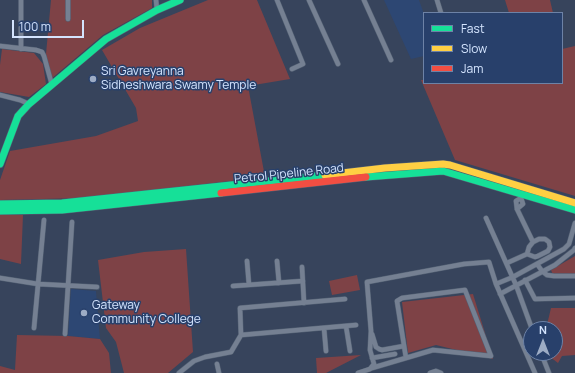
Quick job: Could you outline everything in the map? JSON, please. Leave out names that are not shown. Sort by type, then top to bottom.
[{"type":"main road","points":[[0,164],[18,116],[29,104],[106,39],[157,10],[179,0]]},
{"type":"main road","name":"Petrol Pipeline Road","points":[[0,204],[62,203],[443,171],[523,193],[575,210]]},
{"type":"main road","name":"Petrol Pipeline Road","points":[[0,211],[62,210],[193,192]]},
{"type":"main road","name":"Petrol Pipeline Road","points":[[523,193],[575,203]]},
{"type":"street","points":[[21,0],[21,49]]},
{"type":"street","points":[[68,0],[68,19]]},
{"type":"street","points":[[156,0],[157,10]]},
{"type":"street","points":[[277,0],[306,70]]},
{"type":"street","points":[[309,0],[338,64]]},
{"type":"street","points":[[364,0],[390,60]]},
{"type":"street","points":[[437,0],[441,12]]},
{"type":"street","points":[[0,46],[42,52],[52,85]]},
{"type":"street","points":[[292,69],[303,64]]},
{"type":"street","points":[[0,95],[29,104]]},
{"type":"street","points":[[523,193],[523,204],[517,209],[533,242]]},
{"type":"street","points":[[486,218],[513,277],[529,321]]},
{"type":"street","points":[[34,328],[44,220]]},
{"type":"street","points":[[65,334],[72,222]]},
{"type":"street","points":[[496,284],[513,277],[567,247],[572,236],[575,223]]},
{"type":"street","points":[[506,263],[527,254],[534,257],[538,256],[548,251],[550,247],[549,242],[544,239],[539,239],[533,242],[529,247],[527,254]]},
{"type":"street","points":[[500,294],[555,265],[575,250]]},
{"type":"street","points":[[277,260],[279,283]]},
{"type":"street","points":[[247,261],[249,285]]},
{"type":"street","points":[[372,368],[374,364],[370,350],[371,331],[367,282],[464,264],[489,262],[500,294],[535,373]]},
{"type":"street","points":[[537,264],[542,271],[554,276],[575,276]]},
{"type":"street","points":[[302,267],[304,303]]},
{"type":"street","points":[[0,278],[38,284],[97,287]]},
{"type":"street","points":[[525,280],[535,299],[575,298]]},
{"type":"street","points":[[233,286],[303,281]]},
{"type":"street","points":[[358,373],[433,350],[491,356],[465,290],[402,298],[397,301],[406,358]]},
{"type":"street","points":[[179,373],[194,361],[205,357],[232,352],[241,335],[240,308],[345,299]]},
{"type":"street","points":[[241,335],[356,325]]},
{"type":"street","points":[[346,326],[350,351]]},
{"type":"street","points":[[324,328],[326,351]]},
{"type":"street","points":[[371,331],[374,343],[379,349],[404,346]]},
{"type":"street","points":[[372,358],[395,354]]},
{"type":"street","points":[[544,361],[549,373]]},
{"type":"street","points":[[217,364],[219,373]]},
{"type":"street","points":[[430,373],[436,371],[441,373]]},
{"type":"shaded area","points":[[51,0],[152,0],[152,8],[103,35],[51,79],[46,54]]},
{"type":"shaded area","points":[[208,0],[257,0],[290,79],[248,86],[265,177],[84,198],[0,200],[0,180],[10,151],[96,136],[138,121],[136,108],[102,50],[140,28]]},
{"type":"shaded area","points":[[384,0],[419,0],[423,12],[423,56],[411,59]]},
{"type":"shaded area","points":[[505,0],[550,0],[553,12],[509,12]]},
{"type":"shaded area","points":[[575,46],[575,196],[455,160],[421,80],[423,80],[423,84],[563,84],[563,49]]},
{"type":"shaded area","points":[[2,49],[34,53],[43,64],[46,84],[29,97],[0,92],[0,65]]},
{"type":"shaded area","points":[[0,215],[23,215],[21,264],[0,259]]},
{"type":"shaded area","points":[[186,249],[193,352],[168,373],[124,373],[116,342],[106,328],[98,260],[144,252]]},
{"type":"shaded area","points":[[575,256],[575,274],[553,275],[551,270]]},
{"type":"shaded area","points":[[357,275],[360,290],[332,295],[329,281]]},
{"type":"shaded area","name":"Gateway Community College","points":[[71,289],[96,291],[100,339],[68,336]]},
{"type":"shaded area","points":[[473,294],[493,359],[436,345],[408,353],[402,302]]},
{"type":"shaded area","points":[[551,308],[575,308],[575,355],[563,356],[563,321],[548,321]]},
{"type":"shaded area","points":[[17,335],[68,336],[100,339],[109,353],[111,373],[0,373],[0,366],[15,370]]},
{"type":"shaded area","points":[[361,355],[326,373],[317,373],[316,358]]},
{"type":"traffic: fast","points":[[0,164],[18,116],[29,104],[106,39],[157,10],[180,0]]},
{"type":"traffic: fast","points":[[366,177],[443,171],[575,210]]},
{"type":"traffic: fast","points":[[0,204],[62,203],[325,175]]},
{"type":"traffic: fast","points":[[0,211],[62,210],[221,193]]},
{"type":"traffic: slow","points":[[325,175],[385,168],[443,164],[575,203]]},
{"type":"traffic: jam","points":[[221,193],[366,177]]},
{"type":"place","name":"Sri Gavreyanna Sidheshwara Swamy Temple","points":[[93,79]]},
{"type":"place","name":"Gateway Community College","points":[[84,313]]}]
